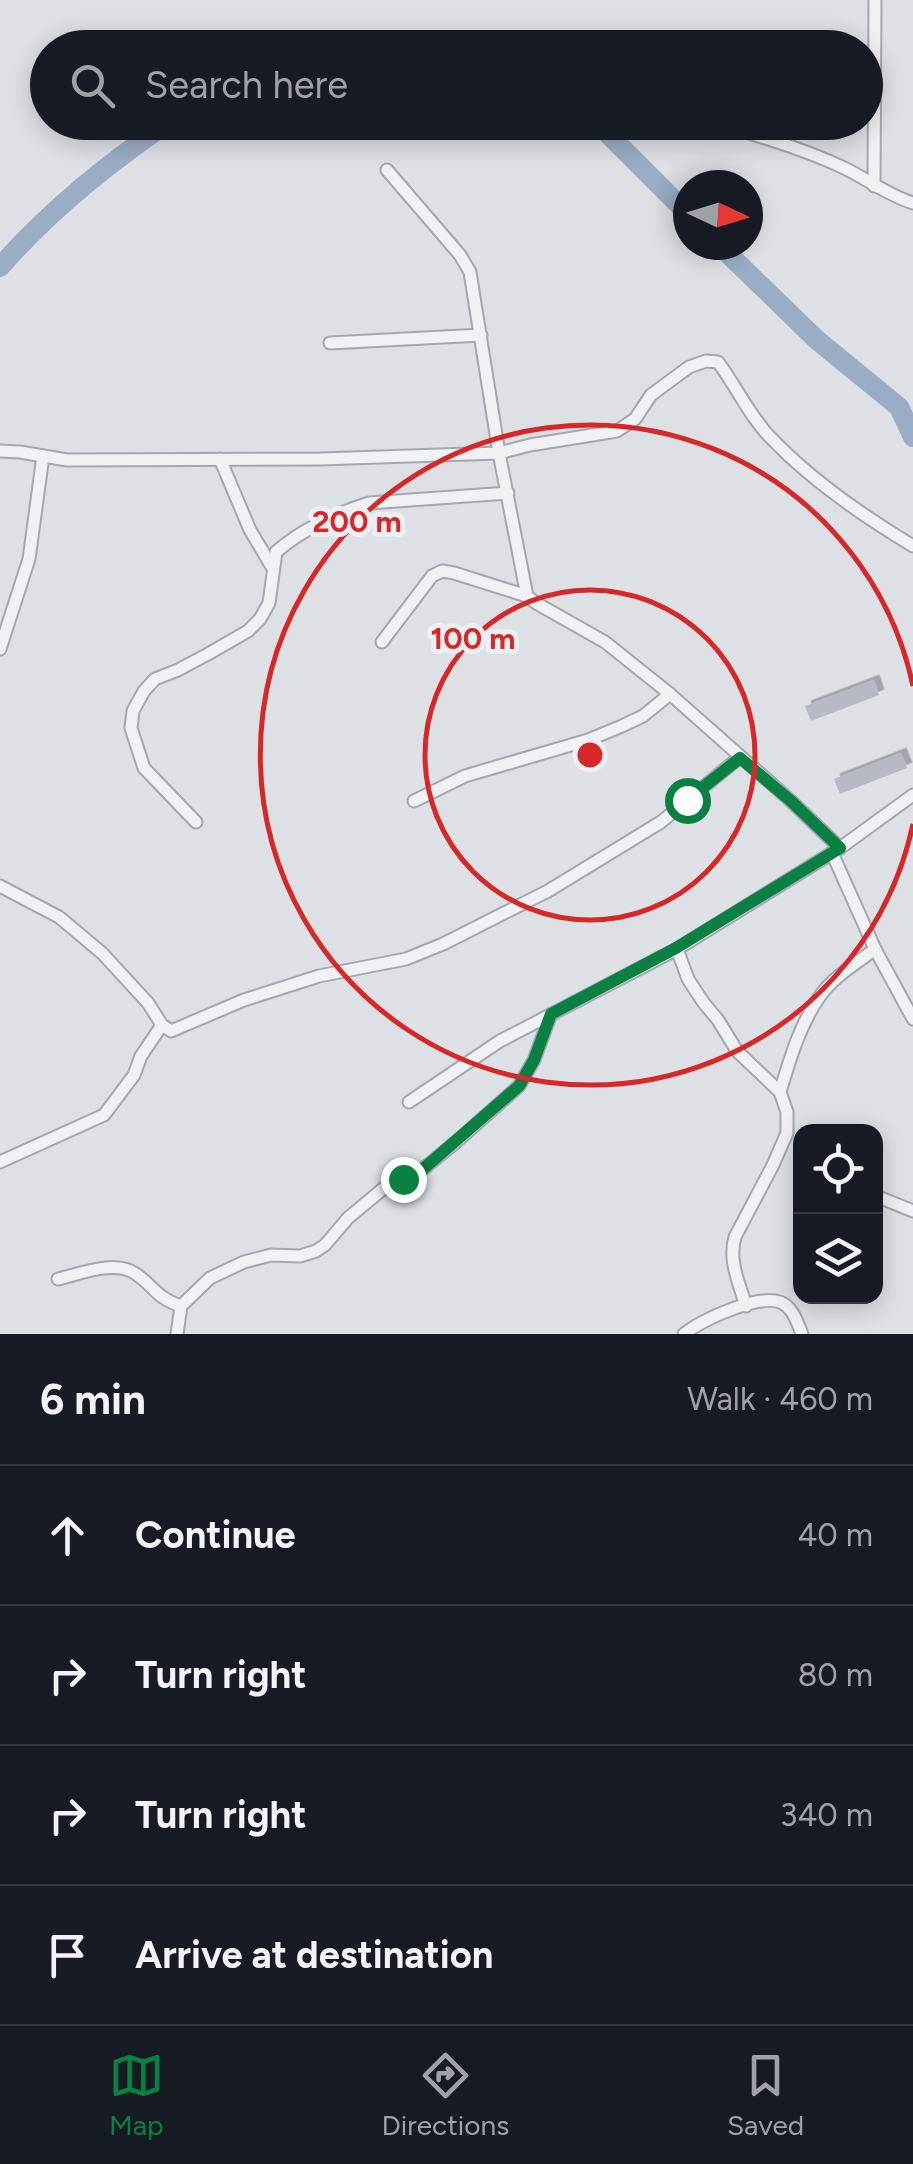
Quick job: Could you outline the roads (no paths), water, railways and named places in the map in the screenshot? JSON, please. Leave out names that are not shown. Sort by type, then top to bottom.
[{"type":"street","points":[[874,0],[874,30]]},
{"type":"street","points":[[771,140],[847,169],[913,203]]},
{"type":"street","points":[[874,140],[874,186]]},
{"type":"street","points":[[387,170],[470,272],[527,596]]},
{"type":"street","points":[[330,344],[481,336]]},
{"type":"street","points":[[0,451],[67,460],[320,459],[499,453],[617,431],[636,419],[651,395],[689,367],[718,362],[768,436],[868,519],[913,546]]},
{"type":"street","points":[[0,649],[29,559],[43,456]]},
{"type":"street","points":[[220,459],[250,530],[272,568]]},
{"type":"street","points":[[196,822],[144,768],[130,728],[133,711],[144,690],[155,679],[248,631],[260,619],[273,586],[276,552],[289,540],[369,502],[508,493]]},
{"type":"street","points":[[382,642],[432,576],[442,571],[527,596],[605,642],[791,801],[836,850],[875,949],[913,1019]]},
{"type":"street","points":[[414,800],[465,776],[588,740],[622,726],[643,716],[670,694]]},
{"type":"street","points":[[0,886],[59,917],[102,953],[148,1003],[162,1025],[172,1030],[244,1000],[319,976],[406,959],[442,944],[548,891],[661,822],[740,758]]},
{"type":"street","points":[[409,1102],[484,1052],[676,948],[836,850],[913,795]]},
{"type":"street","points":[[676,948],[688,980],[737,1051],[780,1092],[788,1112],[787,1133],[732,1249],[746,1306]]},
{"type":"street","points":[[780,1092],[804,1022],[820,996],[875,949]]},
{"type":"street","points":[[177,1334],[182,1306],[210,1278],[244,1262],[316,1251],[384,1188],[422,1170],[519,1086],[534,1060],[551,1014]]},
{"type":"street","points":[[0,1162],[104,1116],[134,1075],[141,1056],[162,1025]]},
{"type":"street","points":[[787,1133],[793,1136]]},
{"type":"street","points":[[883,1199],[913,1211]]},
{"type":"street","points":[[58,1279],[124,1268],[162,1299],[182,1306]]},
{"type":"street","points":[[684,1334],[697,1324],[772,1301],[784,1303],[802,1334]]},
{"type":"waterway","points":[[0,267],[80,189],[143,140]]},
{"type":"waterway","points":[[614,140],[673,199]]},
{"type":"waterway","points":[[734,260],[817,340],[899,407],[913,437]]}]
